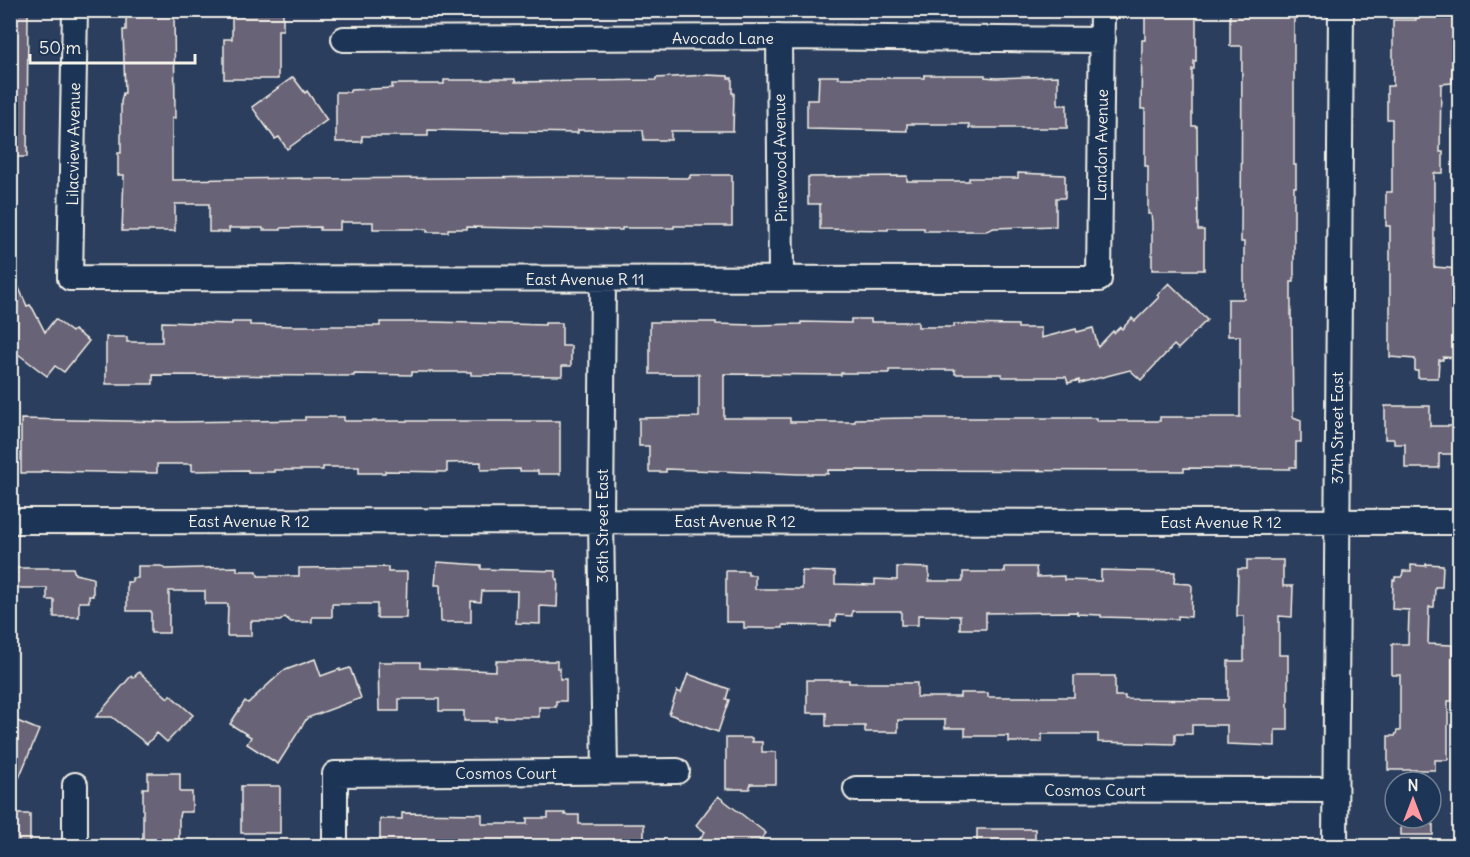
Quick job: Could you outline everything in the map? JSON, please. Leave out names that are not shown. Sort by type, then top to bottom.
[{"type":"street","name":"Lilacview Avenue","points":[[70,278],[75,10]]},
{"type":"street","name":"Landon Avenue","points":[[1099,279],[1102,10]]},
{"type":"street","name":"37th Street East","points":[[1335,846],[1341,10]]},
{"type":"street","name":"Pinewood Avenue","points":[[779,38],[782,278]]},
{"type":"street","name":"Avocado Lane","points":[[344,39],[1103,40]]},
{"type":"street","name":"East Avenue R 11","points":[[70,278],[1099,279]]},
{"type":"street","name":"36th Street East","points":[[603,279],[601,521],[605,772]]},
{"type":"street","name":"East Avenue R 12","points":[[10,521],[1460,522]]},
{"type":"street","name":"Cosmos Court","points":[[335,846],[335,774],[677,771]]},
{"type":"street","points":[[75,785],[75,846]]},
{"type":"street","name":"Cosmos Court","points":[[856,789],[1335,790]]},
{"type":"building","points":[[10,10],[28,10],[27,157],[10,157]]},
{"type":"building","points":[[126,10],[174,10],[175,118],[172,118],[172,180],[690,178],[690,175],[732,175],[732,226],[674,226],[674,228],[622,228],[622,230],[467,227],[467,229],[448,229],[448,232],[427,232],[427,229],[373,229],[373,222],[340,222],[340,230],[320,230],[320,227],[281,228],[281,230],[229,228],[229,232],[209,232],[209,204],[175,204],[175,231],[122,231],[124,175],[118,175],[118,153],[121,153],[121,102],[123,93],[125,93],[123,30],[126,30]]},
{"type":"building","points":[[232,10],[283,10],[283,30],[278,30],[278,79],[224,79],[224,39],[232,39]]},
{"type":"building","points":[[1145,10],[1196,10],[1196,61],[1192,69],[1192,126],[1197,126],[1198,230],[1204,230],[1204,270],[1152,270],[1152,223],[1151,214],[1148,214],[1148,166],[1145,166],[1145,109],[1141,109]]},
{"type":"building","points":[[1230,10],[1292,10],[1292,16],[1294,16],[1296,187],[1294,187],[1294,282],[1291,282],[1291,319],[1293,417],[1301,420],[1301,442],[1296,442],[1296,467],[1290,467],[1290,469],[1184,468],[1184,471],[828,470],[828,474],[666,469],[666,472],[649,472],[649,446],[639,446],[639,418],[699,417],[699,374],[650,374],[650,322],[716,322],[716,324],[755,325],[801,324],[801,322],[851,323],[851,319],[871,319],[871,322],[918,322],[918,327],[954,327],[954,324],[1018,325],[1018,328],[1041,328],[1041,338],[1076,329],[1077,332],[1093,328],[1098,347],[1113,331],[1114,333],[1120,327],[1122,329],[1132,318],[1135,321],[1159,297],[1157,295],[1169,283],[1207,320],[1178,349],[1174,345],[1141,380],[1130,370],[1079,383],[1079,380],[1068,383],[1066,377],[1002,377],[1002,374],[955,374],[955,370],[889,370],[889,373],[841,373],[841,375],[724,374],[724,418],[790,418],[790,422],[855,422],[855,419],[907,418],[1097,418],[1097,421],[1160,421],[1160,417],[1240,417],[1240,336],[1228,336],[1228,299],[1244,299],[1244,242],[1241,242],[1242,46],[1230,46]]},
{"type":"building","points":[[1416,10],[1454,10],[1452,83],[1441,84],[1440,152],[1443,152],[1443,173],[1434,173],[1434,267],[1460,269],[1460,311],[1457,358],[1443,357],[1443,360],[1439,360],[1438,378],[1418,378],[1418,371],[1415,371],[1415,359],[1390,357],[1390,226],[1386,226],[1386,192],[1392,192],[1392,119],[1387,119],[1387,86],[1393,86],[1393,20],[1416,20]]},
{"type":"building","points":[[706,75],[732,78],[733,131],[671,131],[671,140],[644,140],[643,130],[578,130],[578,133],[428,130],[428,136],[362,136],[362,142],[336,142],[336,92],[392,88],[392,84],[444,84],[444,80],[515,79],[515,82],[656,80],[656,78]]},
{"type":"building","points":[[924,75],[985,75],[985,77],[996,78],[1058,76],[1058,105],[1067,105],[1067,128],[969,128],[969,124],[907,124],[907,131],[807,129],[807,100],[818,100],[819,76],[924,78]]},
{"type":"building","points":[[293,77],[305,93],[307,91],[327,120],[287,149],[279,137],[275,139],[252,107]]},
{"type":"building","points":[[1018,173],[1065,175],[1065,198],[1056,198],[1056,226],[994,228],[986,231],[924,231],[924,228],[820,229],[820,204],[808,204],[808,177],[907,176],[907,181],[969,181],[969,178],[1018,178]]},
{"type":"building","points":[[10,268],[27,306],[30,305],[33,309],[45,332],[55,319],[89,341],[64,372],[55,366],[47,376],[10,348]]},
{"type":"building","points":[[162,322],[232,324],[232,322],[250,322],[250,325],[291,326],[380,326],[380,322],[545,325],[545,323],[562,323],[562,346],[571,346],[571,366],[562,366],[562,376],[471,375],[471,372],[412,372],[412,375],[354,374],[354,376],[153,375],[153,384],[106,384],[106,337],[127,337],[127,342],[162,342]]},
{"type":"building","points":[[1385,406],[1430,406],[1430,426],[1460,426],[1460,454],[1439,454],[1439,468],[1405,468],[1405,444],[1394,444],[1394,439],[1385,439]]},
{"type":"building","points":[[305,417],[344,417],[344,421],[560,421],[560,474],[538,474],[538,471],[520,471],[520,469],[481,470],[481,462],[447,463],[447,472],[359,473],[359,467],[323,467],[323,470],[274,470],[274,472],[192,471],[192,464],[157,464],[157,473],[41,471],[41,473],[21,473],[21,419],[175,422],[305,420]]},
{"type":"building","points":[[1247,560],[1283,560],[1283,586],[1293,586],[1292,617],[1279,616],[1279,655],[1288,655],[1288,730],[1275,730],[1275,746],[1227,744],[1227,725],[1192,725],[1192,734],[1175,734],[1175,744],[1098,742],[1098,734],[1042,734],[1042,742],[1009,742],[1009,736],[965,736],[965,728],[945,728],[945,720],[898,720],[898,732],[865,732],[865,726],[826,726],[826,713],[807,713],[807,680],[849,680],[849,683],[917,683],[917,697],[960,697],[960,693],[988,693],[988,697],[1074,697],[1074,676],[1115,676],[1115,696],[1125,696],[1125,699],[1228,700],[1228,661],[1244,661],[1244,616],[1237,616],[1238,569],[1247,569]]},
{"type":"building","points":[[437,562],[481,565],[481,569],[556,571],[557,607],[540,606],[540,624],[516,623],[517,591],[482,591],[481,602],[471,601],[471,622],[441,622],[440,585],[435,585]]},
{"type":"building","points":[[1426,564],[1443,565],[1442,587],[1435,587],[1434,607],[1429,607],[1428,644],[1452,645],[1452,701],[1448,701],[1448,760],[1435,760],[1435,770],[1388,770],[1388,736],[1395,736],[1397,731],[1400,731],[1400,675],[1392,675],[1392,644],[1408,644],[1409,610],[1392,609],[1393,580],[1395,577],[1402,577],[1403,571],[1411,571],[1411,565],[1426,566]]},
{"type":"building","points":[[138,566],[161,566],[165,569],[237,567],[237,571],[257,571],[258,576],[299,576],[299,568],[388,567],[388,572],[407,572],[406,618],[377,618],[377,604],[332,604],[332,617],[312,617],[312,622],[291,622],[285,617],[280,621],[251,621],[251,636],[227,636],[228,604],[205,604],[205,591],[169,591],[169,633],[151,633],[151,611],[127,611],[127,582],[132,582],[132,578],[138,578]]},
{"type":"building","points":[[897,567],[929,568],[929,581],[963,581],[963,572],[1005,572],[1005,567],[1036,567],[1037,577],[1064,576],[1064,580],[1101,581],[1101,570],[1175,572],[1174,583],[1192,586],[1191,617],[1178,616],[1178,619],[1101,617],[1101,615],[1077,614],[1077,612],[986,613],[986,629],[960,629],[960,616],[918,615],[918,625],[901,625],[901,611],[852,611],[852,616],[836,615],[836,621],[831,621],[831,626],[783,625],[783,628],[744,628],[744,622],[726,622],[726,571],[748,571],[748,575],[755,575],[755,589],[802,589],[802,571],[835,572],[835,584],[875,585],[875,579],[897,580]]},
{"type":"building","points":[[10,568],[73,568],[75,574],[93,578],[93,596],[89,596],[89,602],[79,602],[79,617],[54,617],[54,600],[47,600],[47,588],[10,588]]},
{"type":"building","points":[[315,659],[321,676],[350,668],[361,698],[307,718],[278,764],[247,744],[251,737],[230,724],[245,701],[248,703],[283,671]]},
{"type":"building","points":[[496,661],[557,661],[557,668],[560,668],[560,679],[566,679],[566,701],[556,701],[556,707],[539,707],[539,717],[496,717],[496,721],[464,721],[464,711],[439,711],[439,699],[399,699],[399,711],[379,711],[378,662],[420,662],[420,668],[496,671]]},
{"type":"building","points":[[139,672],[168,698],[170,695],[193,715],[167,742],[157,733],[147,744],[112,717],[96,717],[131,676],[133,678]]},
{"type":"building","points":[[688,674],[729,689],[726,699],[729,700],[718,732],[669,714],[677,691],[681,693]]},
{"type":"building","points":[[10,718],[39,730],[11,797],[10,797]]},
{"type":"building","points":[[726,738],[752,738],[752,742],[762,742],[762,752],[776,752],[776,784],[750,784],[750,789],[726,789]]},
{"type":"building","points":[[148,773],[180,773],[180,792],[192,792],[192,812],[180,812],[179,846],[143,846],[143,788],[148,788]]},
{"type":"building","points":[[241,786],[280,786],[280,833],[241,833]]},
{"type":"building","points":[[718,796],[766,833],[755,846],[694,846],[705,832],[696,825]]},
{"type":"building","points":[[402,813],[482,814],[482,824],[527,824],[527,818],[548,818],[548,813],[565,813],[565,815],[579,815],[579,824],[644,824],[644,846],[380,846],[380,819],[402,819]]},
{"type":"building","points":[[10,814],[30,814],[30,846],[10,846]]},
{"type":"building","points":[[977,829],[1035,829],[1035,846],[977,846]]},
{"type":"building","points":[[1401,830],[1433,830],[1433,835],[1401,835]]}]
